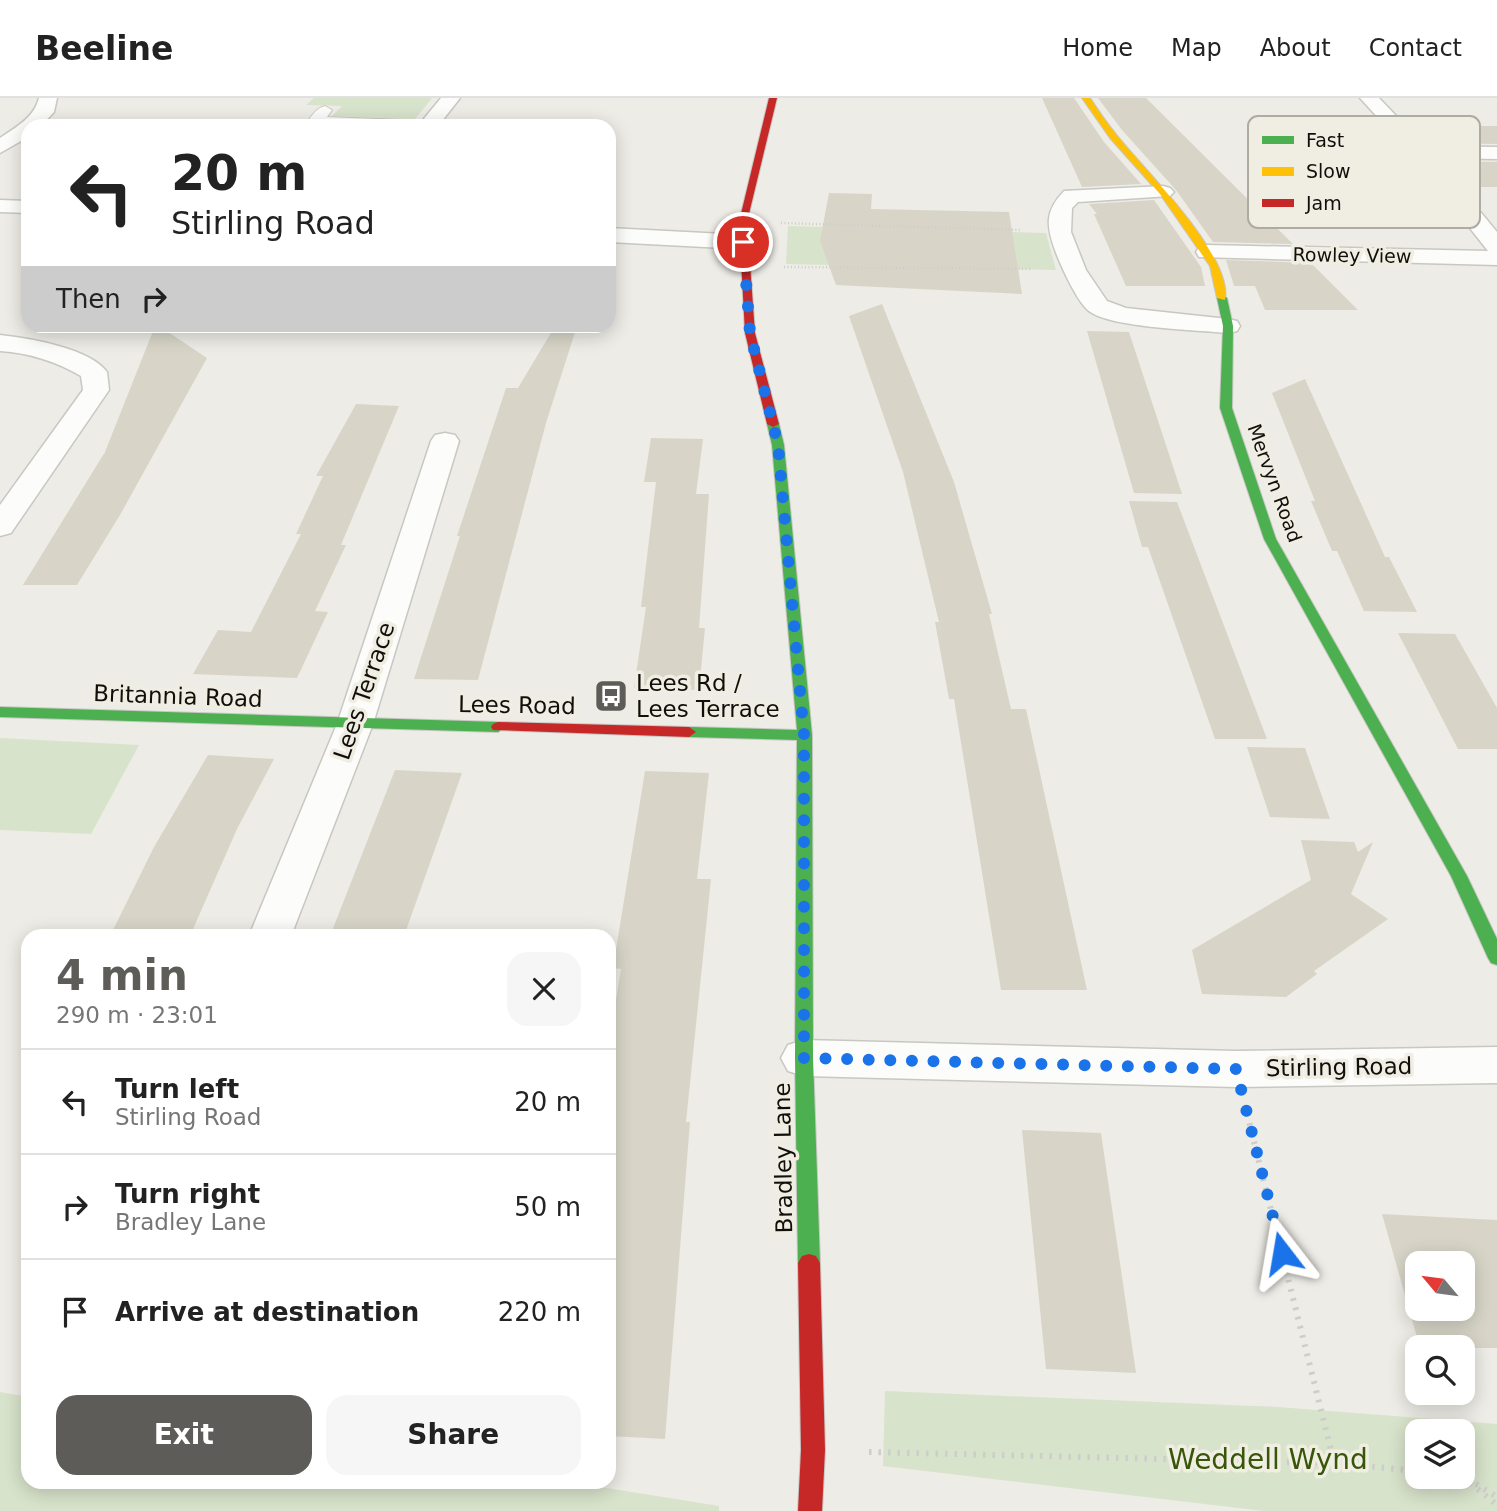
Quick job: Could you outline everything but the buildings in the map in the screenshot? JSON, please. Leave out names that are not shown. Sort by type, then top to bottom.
[{"type":"street","points":[[37,119],[45,111],[48,98]]},
{"type":"street","points":[[433,119],[451,98]]},
{"type":"street","name":"Bradley Lane","points":[[773,98],[743,232],[750,333],[778,445],[804,735],[804,1058],[813,1450],[810,1511]]},
{"type":"street","name":"Mervyn Road","points":[[1086,98],[1113,136],[1163,192],[1215,266],[1228,326],[1226,408],[1270,539],[1459,876],[1497,958]]},
{"type":"street","points":[[1369,98],[1386,116]]},
{"type":"street","points":[[0,147],[21,133]]},
{"type":"street","points":[[1163,192],[1072,196],[1061,207],[1060,232],[1073,270],[1098,306],[1122,315],[1228,326]]},
{"type":"street","points":[[0,206],[21,207]]},
{"type":"street","points":[[1480,226],[1497,247]]},
{"type":"street","points":[[616,235],[743,232]]},
{"type":"street","name":"Rowley View","points":[[1207,252],[1497,258]]},
{"type":"street","points":[[0,343],[23,344],[63,354],[94,372],[96,390],[0,527]]},
{"type":"street","name":"Lees Terrace","points":[[273,929],[355,724],[444,441]]},
{"type":"street","name":"Britannia Road","points":[[0,712],[355,724]]},
{"type":"street","name":"Lees Road","points":[[355,724],[804,735]]},
{"type":"street","name":"Stirling Road","points":[[804,1058],[1236,1069],[1497,1065]]},
{"type":"lane","points":[[317,119],[325,110]]},
{"type":"path","points":[[743,232],[1060,232]]},
{"type":"path","points":[[744,267],[1073,270]]},
{"type":"path","points":[[1236,1069],[1334,1463]]},
{"type":"path","points":[[813,1450],[1334,1463],[1405,1470]]},
{"type":"path","points":[[1475,1484],[1497,1497]]},
{"type":"path","points":[[1475,1487],[1497,1505]]},
{"type":"green space","points":[[314,98],[432,98],[415,119],[332,116],[342,106],[306,105]]},
{"type":"green space","points":[[788,226],[1046,233],[1056,270],[786,264]]},
{"type":"green space","points":[[0,738],[139,745],[91,834],[0,830]]},
{"type":"green space","name":"Weddell Wynd","points":[[885,1391],[1278,1407],[1433,1419],[1405,1419],[1405,1489],[1475,1489],[1475,1422],[1497,1424],[1497,1511],[1264,1511],[883,1466]]},
{"type":"green space","points":[[0,1392],[21,1396],[21,1489],[613,1489],[719,1506],[719,1511],[0,1511]]},
{"type":"traffic: fast","points":[[1222,298],[1228,326],[1226,408],[1270,539],[1459,876],[1497,958]]},
{"type":"traffic: fast","points":[[773,424],[778,445],[805,735],[804,1058],[809,1263]]},
{"type":"traffic: fast","points":[[0,712],[498,727]]},
{"type":"traffic: fast","points":[[689,732],[805,735]]},
{"type":"traffic: slow","points":[[1086,98],[1113,136],[1163,192],[1215,266],[1222,298]]},
{"type":"traffic: jam","points":[[773,98],[743,222],[750,333],[773,424]]},
{"type":"traffic: jam","points":[[498,727],[689,732]]},
{"type":"traffic: jam","points":[[809,1263],[813,1450],[810,1511]]},
{"type":"place","name":"Lees Rd / Lees Terrace","points":[[611,696]]},
{"type":"route","points":[[743,242],[750,333],[778,445],[804,735],[804,1058],[1236,1069],[1282,1253]]}]
